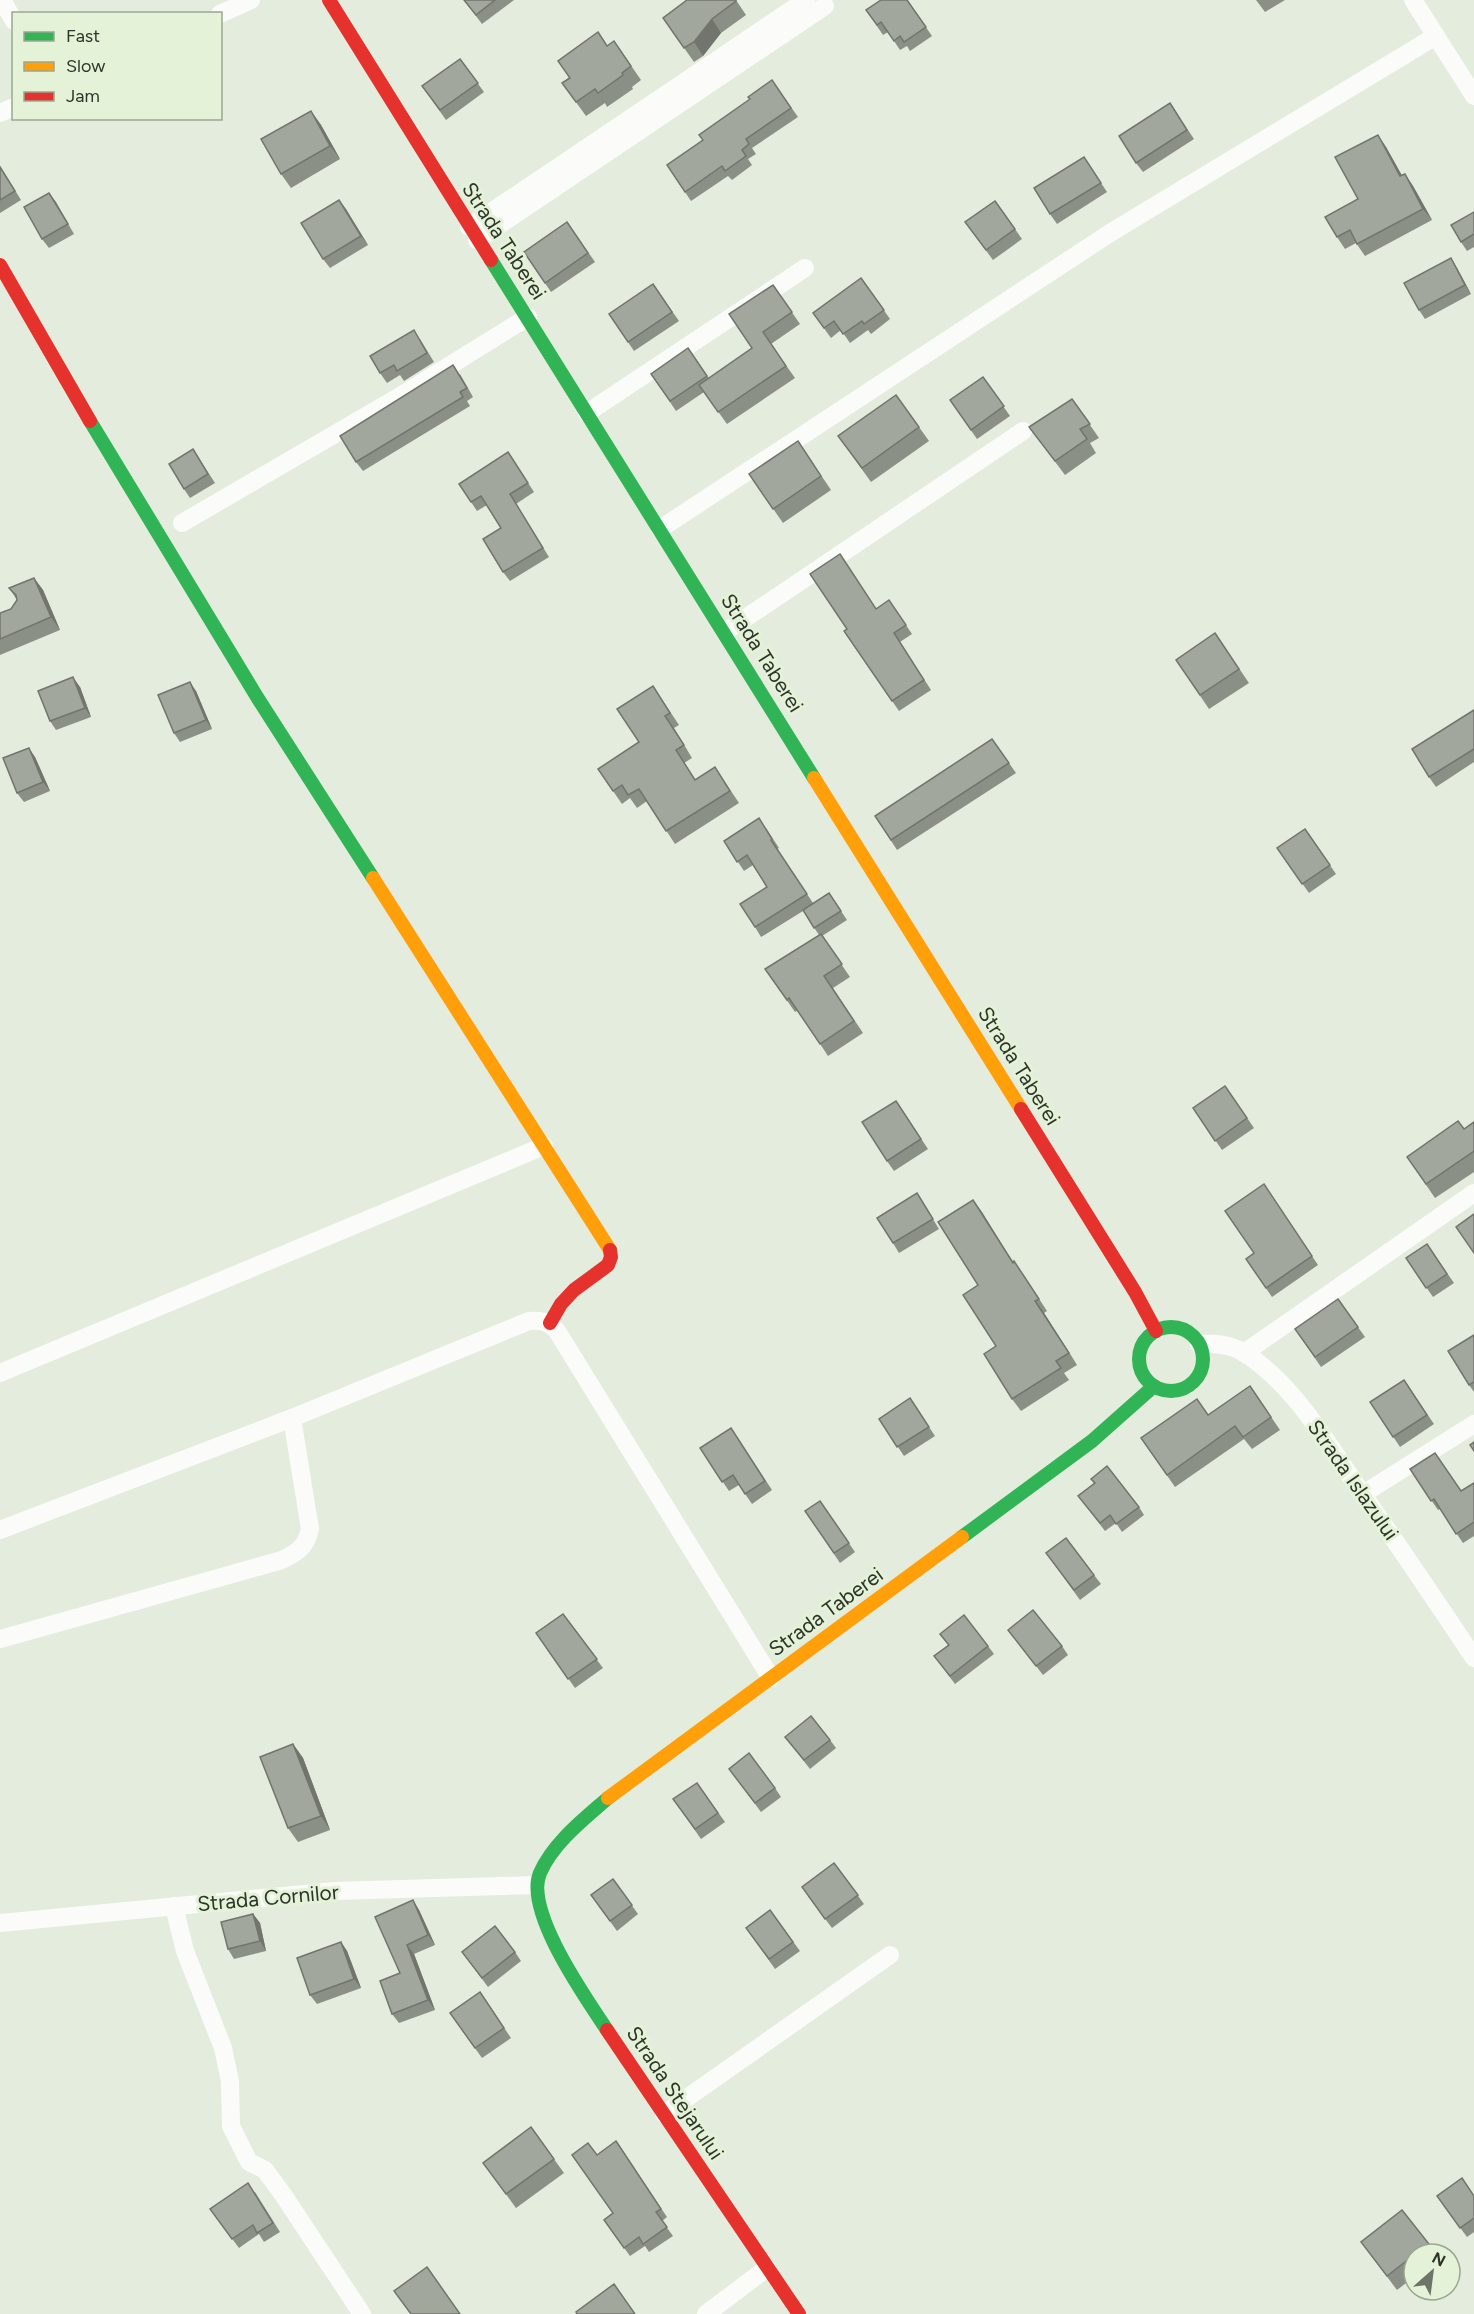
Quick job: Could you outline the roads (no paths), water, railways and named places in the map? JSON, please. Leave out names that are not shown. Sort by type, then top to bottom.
[{"type":"street","points":[[2,0],[12,18]]},
{"type":"street","points":[[222,13],[251,0]]},
{"type":"street","name":"Strada Taberei","points":[[328,0],[1136,1292],[1156,1331]]},
{"type":"street","points":[[473,233],[806,0]]},
{"type":"street","points":[[1413,0],[1474,96]]},
{"type":"street","points":[[473,233],[825,6]]},
{"type":"street","points":[[660,529],[1110,233],[1436,36]]},
{"type":"street","points":[[0,265],[96,432],[251,687],[602,1233],[611,1257],[608,1265],[574,1290],[561,1304],[550,1323]]},
{"type":"street","points":[[587,413],[805,268]]},
{"type":"street","points":[[183,523],[402,395],[528,317]]},
{"type":"street","points":[[725,632],[1023,431]]},
{"type":"street","points":[[0,1373],[544,1146]]},
{"type":"street","points":[[1244,1353],[1474,1193]]},
{"type":"street","points":[[0,1530],[292,1418],[528,1321],[541,1320],[550,1323],[557,1331],[771,1678]]},
{"type":"street","points":[[1172,1327],[1180,1329],[1188,1332],[1199,1344],[1203,1362],[1196,1379],[1181,1389],[1172,1391],[1154,1386],[1147,1380],[1140,1363],[1143,1345],[1156,1331],[1172,1327]]},
{"type":"street","name":"Strada Islazului","points":[[1199,1344],[1221,1344],[1233,1347],[1244,1353],[1284,1387],[1318,1430],[1363,1494],[1474,1658]]},
{"type":"street","name":"Strada Taberei","points":[[537,1885],[556,1849],[585,1818],[609,1797],[1092,1441],[1154,1386]]},
{"type":"street","points":[[0,1639],[282,1560],[297,1552],[307,1543],[310,1529],[292,1418]]},
{"type":"street","points":[[1363,1494],[1474,1424]]},
{"type":"street","name":"Strada Cornilor","points":[[0,1923],[335,1892],[537,1885]]},
{"type":"street","name":"Strada Stejarului","points":[[537,1885],[545,1920],[559,1954],[578,1987],[799,2314]]},
{"type":"street","points":[[174,1906],[184,1950],[223,2048],[230,2081],[231,2126],[249,2162],[265,2170],[362,2314]]},
{"type":"street","points":[[664,2114],[890,1955]]},
{"type":"street","points":[[706,2314],[767,2268]]}]
